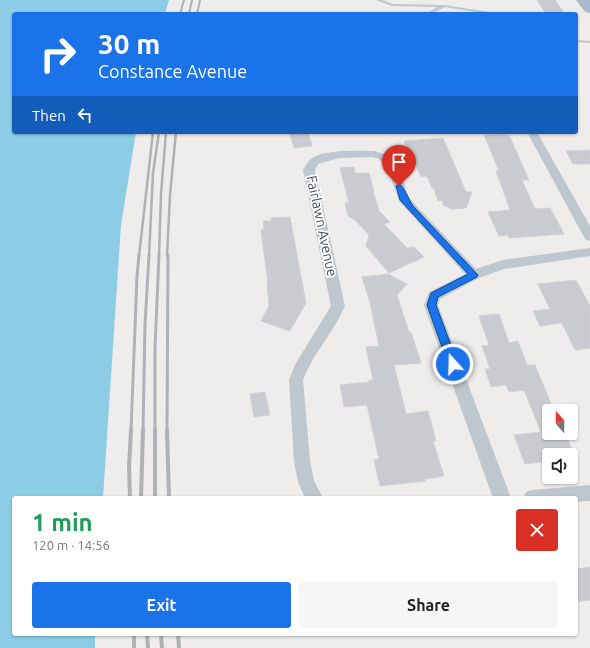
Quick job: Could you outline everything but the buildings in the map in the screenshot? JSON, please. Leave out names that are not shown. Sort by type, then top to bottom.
[{"type":"main road","points":[[583,0],[590,9]]},
{"type":"street","points":[[533,134],[590,237]]},
{"type":"street","name":"Fairlawn Avenue","points":[[313,496],[306,482],[302,461],[296,380],[301,367],[334,315],[338,306],[309,170],[314,162],[339,155],[374,154],[384,157],[389,162],[396,174],[403,198],[474,275]]},
{"type":"street","points":[[501,496],[431,305],[434,296],[474,275],[503,265],[590,252]]},
{"type":"street","points":[[555,496],[590,493]]},
{"type":"lane","points":[[378,0],[392,5],[444,6],[483,12]]},
{"type":"lane","points":[[437,0],[444,6]]},
{"type":"lane","points":[[431,12],[444,6]]},
{"type":"lane","points":[[578,41],[590,42]]},
{"type":"water","points":[[0,0],[169,0],[166,12],[12,12],[12,134],[136,134],[121,225],[103,496],[12,496],[12,636],[95,636],[95,648],[0,648]]},
{"type":"railway","points":[[181,12],[184,0]]},
{"type":"railway","points":[[189,12],[192,0]]},
{"type":"railway","points":[[197,12],[200,0]]},
{"type":"railway","points":[[139,256],[153,134]]},
{"type":"railway","points":[[149,256],[153,173],[159,134]]},
{"type":"railway","points":[[159,256],[161,194],[166,134]]},
{"type":"railway","points":[[167,256],[170,195],[176,134]]},
{"type":"railway","points":[[131,431],[139,255]]},
{"type":"railway","points":[[143,431],[145,324],[149,255]]},
{"type":"railway","points":[[155,496],[155,348],[159,255]]},
{"type":"railway","points":[[167,430],[168,255]]},
{"type":"railway","points":[[130,496],[129,467],[131,430]]},
{"type":"railway","points":[[141,496],[143,430]]},
{"type":"railway","points":[[167,430],[169,496]]},
{"type":"railway","points":[[134,636],[134,648]]},
{"type":"railway","points":[[147,636],[148,648]]},
{"type":"railway","points":[[161,636],[162,648]]},
{"type":"railway","points":[[178,636],[179,648]]},
{"type":"route","points":[[399,186],[403,198],[410,208],[474,275],[434,296],[431,305],[453,364]]}]
